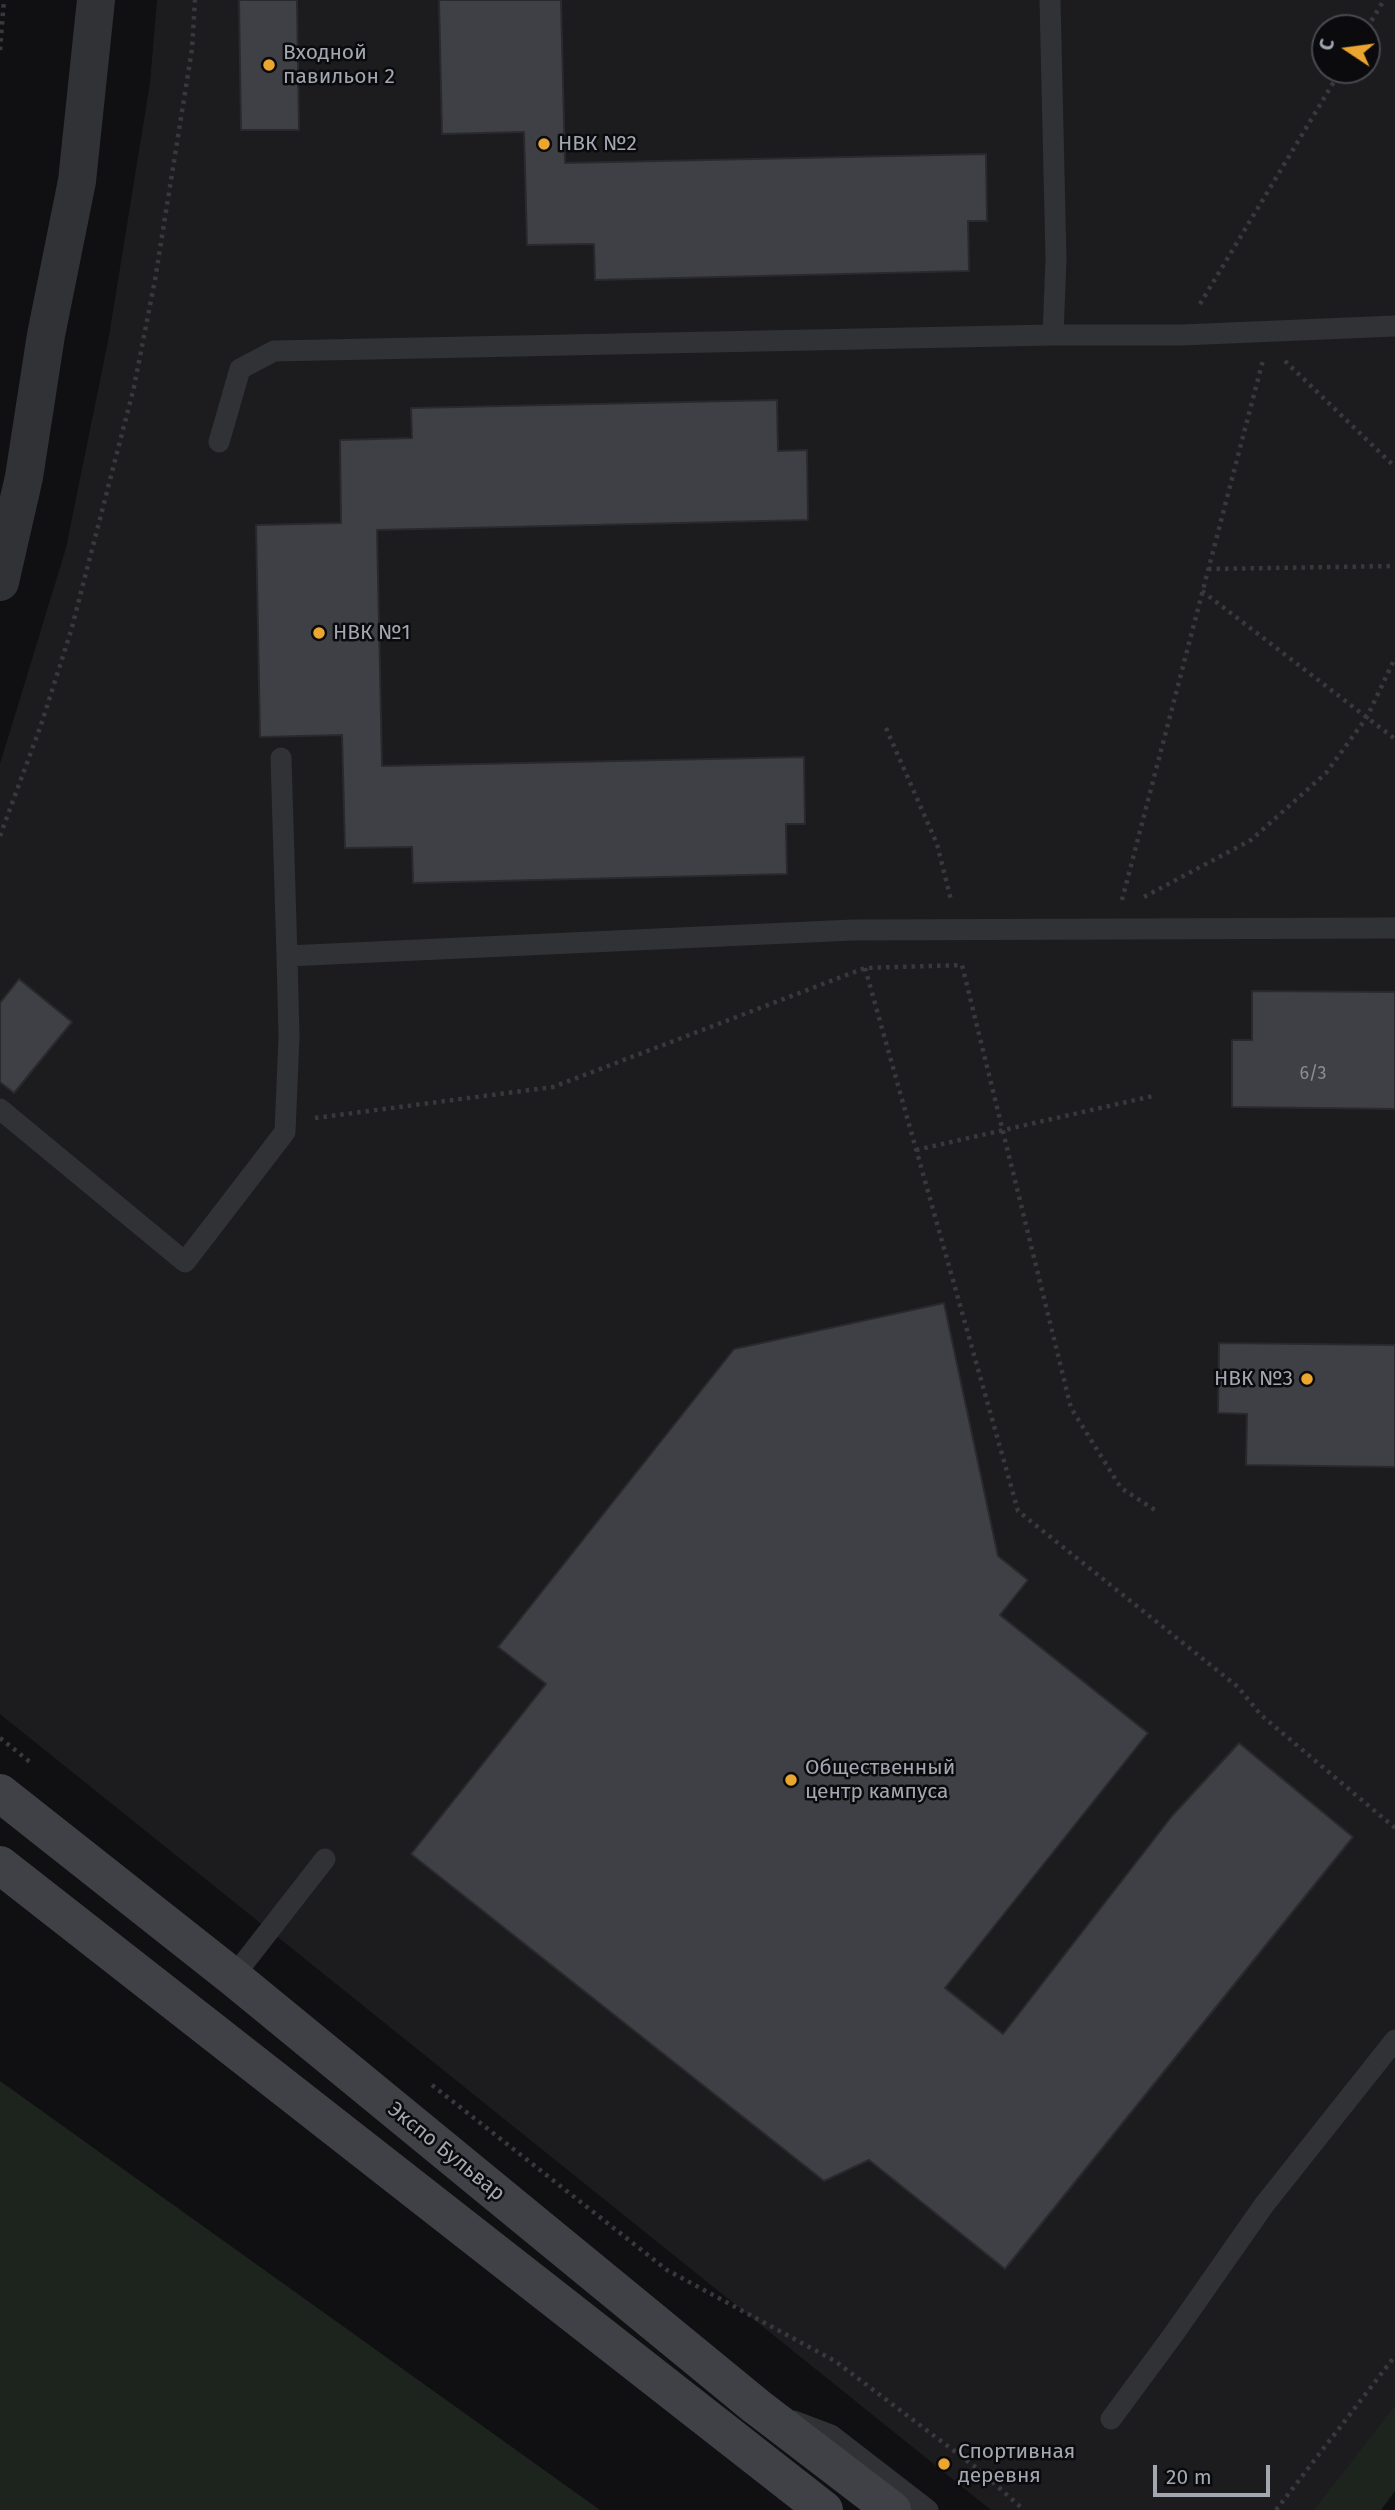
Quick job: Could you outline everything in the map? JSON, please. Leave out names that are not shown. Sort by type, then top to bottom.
[{"type":"street","points":[[0,582],[24,477],[46,335],[77,181],[96,0]]},
{"type":"street","name":"Экспо Бульвар","points":[[0,1793],[233,1978],[756,2406],[892,2510]]},
{"type":"street","points":[[2,1867],[824,2510]]},
{"type":"lane","points":[[1050,0],[1056,259],[1053,335]]},
{"type":"lane","points":[[219,442],[240,369],[274,351],[1053,335],[1182,335],[1395,326]]},
{"type":"lane","points":[[0,1109],[185,1262],[285,1132],[289,1037],[281,758]]},
{"type":"lane","points":[[287,956],[853,930],[1395,928]]},
{"type":"lane","points":[[233,1978],[325,1859]]},
{"type":"lane","points":[[1111,2419],[1264,2205],[1395,2040]]},
{"type":"lane","points":[[756,2406],[831,2435],[928,2510]]},
{"type":"path","points":[[0,50],[4,0]]},
{"type":"path","points":[[0,836],[71,631],[134,387],[155,280],[188,76],[195,0]]},
{"type":"path","points":[[1182,335],[1333,84]]},
{"type":"path","points":[[1119,911],[1264,356]]},
{"type":"path","points":[[1279,356],[1395,467]]},
{"type":"path","points":[[1208,569],[1395,566]]},
{"type":"path","points":[[1202,591],[1395,739]]},
{"type":"path","points":[[1143,898],[1251,840],[1326,774],[1367,717],[1395,658]]},
{"type":"path","points":[[887,728],[937,844],[953,911]]},
{"type":"path","points":[[314,1118],[552,1087],[865,968],[962,965],[1071,1408],[1121,1488],[1158,1512]]},
{"type":"path","points":[[865,968],[1018,1511],[1238,1687],[1261,1715],[1395,1828]]},
{"type":"path","points":[[916,1150],[1153,1097]]},
{"type":"path","points":[[0,1738],[32,1764]]},
{"type":"path","points":[[429,2083],[667,2270],[835,2361],[978,2469],[1024,2510]]},
{"type":"path","points":[[1276,2510],[1395,2356]]},
{"type":"shaded area","points":[[157,0],[1395,0],[1395,2409],[1317,2510],[991,2510],[0,1714],[0,764],[66,548],[109,336],[150,83]]},
{"type":"shaded area","points":[[0,2081],[600,2510],[0,2510]]},
{"type":"shaded area","points":[[1395,2406],[1395,2491],[1381,2510],[1314,2510]]},
{"type":"building","name":"Входной павильон 2","points":[[239,0],[297,0],[299,130],[241,130]]},
{"type":"building","name":"НВК №2","points":[[439,0],[561,0],[565,163],[986,154],[987,221],[968,221],[969,271],[595,280],[594,244],[527,245],[524,132],[442,134]]},
{"type":"building","name":"НВК №1","points":[[777,400],[778,451],[807,450],[808,520],[377,530],[382,766],[804,757],[805,824],[786,824],[787,874],[413,883],[412,847],[345,848],[342,735],[260,737],[256,525],[341,523],[340,440],[412,438],[411,408]]},
{"type":"building","points":[[19,979],[72,1022],[14,1093],[0,1082],[0,1003]]},
{"type":"building","points":[[1252,991],[1395,992],[1395,1109],[1232,1107],[1232,1040],[1252,1040]]},
{"type":"building","name":"Общественный центр кампуса","points":[[944,1303],[998,1556],[1028,1580],[1000,1615],[1148,1733],[945,1988],[1003,2034],[1172,1816],[1239,1743],[1353,1837],[1005,2269],[869,2160],[824,2181],[411,1854],[546,1684],[498,1647],[734,1349]]},
{"type":"building","name":"НВК №3","points":[[1219,1343],[1395,1345],[1395,1467],[1246,1465],[1247,1414],[1218,1413]]},
{"type":"place","name":"Входной павильон 2","points":[[269,65]]},
{"type":"place","name":"НВК №2","points":[[544,144]]},
{"type":"place","name":"НВК №1","points":[[319,633]]},
{"type":"place","name":"НВК №3","points":[[1307,1379]]},
{"type":"place","name":"Общественный центр кампуса","points":[[791,1780]]},
{"type":"place","name":"Спортивная деревня","points":[[944,2464]]}]
